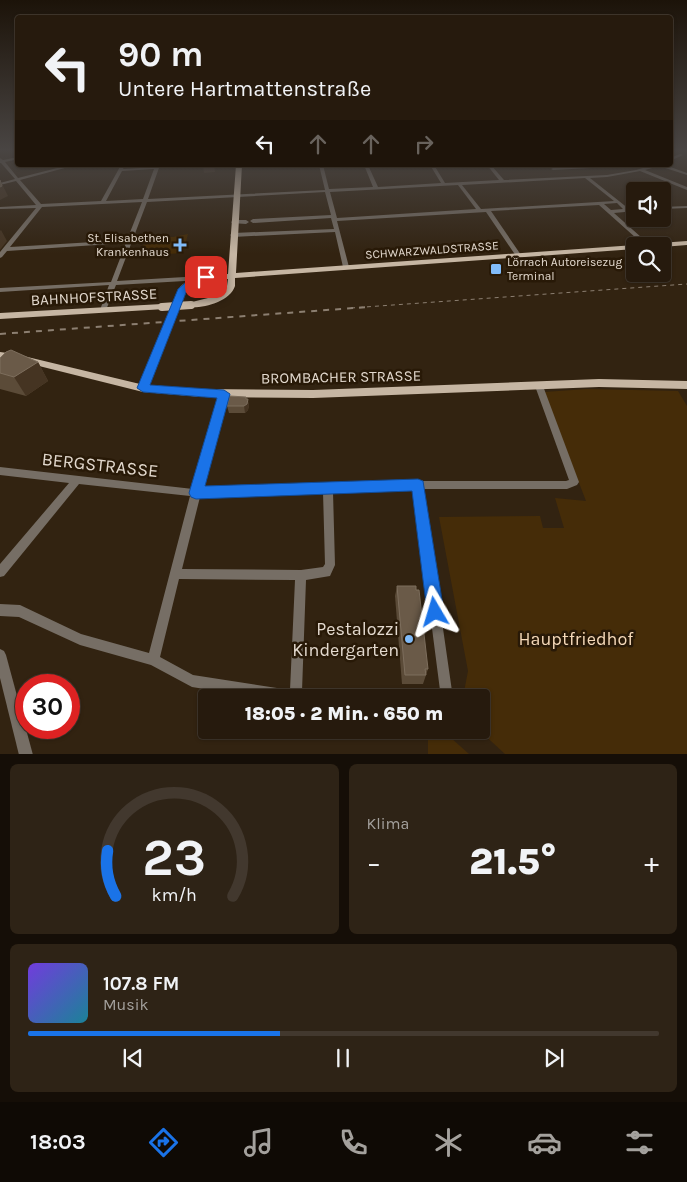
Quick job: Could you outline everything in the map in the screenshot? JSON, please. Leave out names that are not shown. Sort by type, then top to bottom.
[{"type":"main road","name":"BAHNHOFSTRASSE","points":[[0,316],[191,305],[208,302],[222,296],[231,286],[237,184]]},
{"type":"main road","points":[[671,244],[687,242]]},
{"type":"main road","name":"SCHWARZWALDSTRASSE","points":[[202,278],[231,274],[626,248]]},
{"type":"main road","points":[[143,388],[183,289],[189,283],[202,278]]},
{"type":"main road","name":"BROMBACHER STRASSE","points":[[0,355],[143,388],[224,394],[313,394],[620,383],[687,385]]},
{"type":"street","points":[[21,184],[40,206]]},
{"type":"street","points":[[103,202],[112,184]]},
{"type":"street","points":[[103,310],[151,184]]},
{"type":"street","points":[[325,184],[346,267]]},
{"type":"street","points":[[374,184],[376,188]]},
{"type":"street","points":[[0,208],[441,184]]},
{"type":"street","points":[[459,184],[480,211]]},
{"type":"street","points":[[595,184],[626,209]]},
{"type":"street","points":[[675,184],[687,189]]},
{"type":"street","points":[[254,221],[488,211],[618,202]]},
{"type":"street","points":[[600,204],[637,237]]},
{"type":"street","points":[[0,256],[40,206]]},
{"type":"street","points":[[671,208],[687,207]]},
{"type":"street","points":[[609,212],[626,210]]},
{"type":"street","points":[[488,211],[518,255]]},
{"type":"street","points":[[234,222],[246,222]]},
{"type":"street","points":[[233,235],[337,230]]},
{"type":"street","points":[[6,249],[129,241]]},
{"type":"street","points":[[0,290],[158,279],[202,278]]},
{"type":"street","name":"BERGSTRASSE","points":[[0,471],[196,493],[418,485],[567,485],[574,482],[539,386]]},
{"type":"street","points":[[153,660],[196,493],[224,394]]},
{"type":"street","points":[[0,572],[77,479]]},
{"type":"street","points":[[418,485],[446,689]]},
{"type":"street","points":[[176,574],[301,575],[326,572],[330,565],[328,489]]},
{"type":"street","points":[[300,689],[301,575]]},
{"type":"street","points":[[0,610],[20,611],[80,638],[153,660],[192,681],[246,689]]},
{"type":"street","points":[[0,655],[26,754]]},
{"type":"green space","points":[[188,234],[183,253],[137,256],[142,251],[140,251],[143,245],[148,244],[150,236],[173,237]]},
{"type":"green space","name":"Hauptfriedhof","points":[[587,389],[678,391],[687,406],[687,754],[505,754],[489,739],[490,689],[465,689],[468,671],[439,517],[540,516],[543,528],[564,528],[555,498],[586,501],[544,392]]},
{"type":"green space","points":[[428,739],[452,739],[469,754],[428,754]]},
{"type":"building","points":[[11,350],[38,362],[14,377],[0,373],[0,358]]},
{"type":"building","points":[[230,396],[246,397],[248,399],[247,404],[244,406],[227,406]]},
{"type":"building","name":"Pestalozzi Kindergarten","points":[[397,586],[416,586],[416,590],[419,590],[428,669],[425,669],[426,675],[405,675]]},
{"type":"railway","points":[[351,308],[687,284]]},
{"type":"railway","points":[[0,334],[368,307]]},
{"type":"place","name":"St. Elisabethen Krankenhaus","points":[[180,245]]},
{"type":"place","name":"Lörrach Autoreisezug Terminal","points":[[496,269]]},
{"type":"place","name":"Pestalozzi Kindergarten","points":[[409,639]]},
{"type":"route","points":[[206,277],[193,280],[183,289],[143,388],[224,394],[196,493],[418,485],[435,612]]}]
